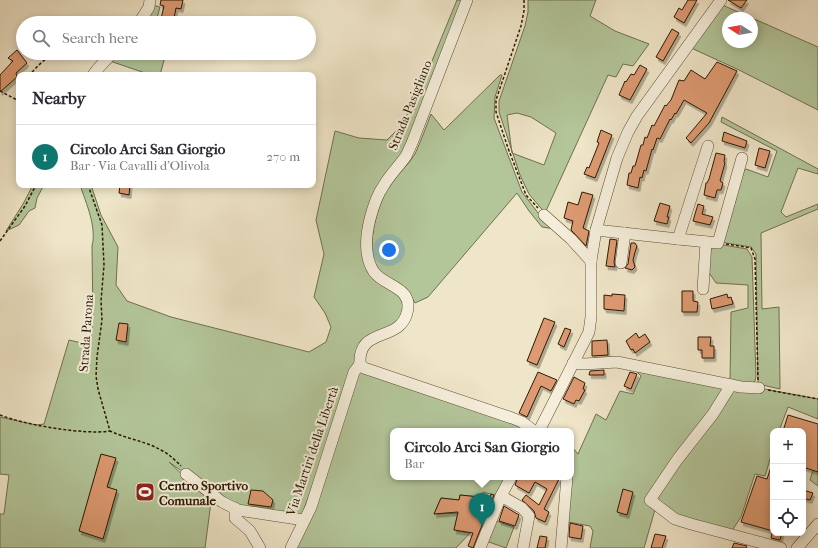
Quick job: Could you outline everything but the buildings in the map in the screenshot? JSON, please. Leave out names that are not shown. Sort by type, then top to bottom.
[{"type":"street","points":[[143,16],[149,7],[150,0]]},
{"type":"street","name":"Strada Pasigliano","points":[[360,364],[360,357],[367,343],[374,337],[400,327],[405,320],[408,311],[406,296],[400,290],[375,273],[370,265],[367,243],[369,224],[378,196],[384,184],[406,156],[467,0]]},
{"type":"street","points":[[540,428],[589,332],[590,261],[596,230],[617,158],[636,116],[721,0]]},
{"type":"street","points":[[94,72],[106,60]]},
{"type":"street","points":[[678,239],[708,146]]},
{"type":"street","points":[[596,230],[718,243],[742,158]]},
{"type":"street","points":[[544,216],[571,239],[590,261]]},
{"type":"street","points":[[621,263],[625,233]]},
{"type":"street","points":[[704,289],[706,242]]},
{"type":"street","points":[[573,363],[584,364],[617,362],[731,385],[759,388]]},
{"type":"street","points":[[360,364],[364,368],[512,418],[522,422],[530,428]]},
{"type":"street","name":"Via Martiri della Libertà","points":[[291,548],[311,507],[354,372],[360,364]]},
{"type":"street","points":[[731,385],[713,414],[677,460],[650,500],[676,519],[781,548]]},
{"type":"street","points":[[186,474],[222,502],[235,508],[248,512],[304,520]]},
{"type":"street","points":[[480,548],[501,496],[509,480]]},
{"type":"street","points":[[561,548],[567,480]]},
{"type":"street","points":[[501,496],[522,508],[529,516],[523,548]]},
{"type":"street","points":[[235,508],[236,518],[250,531],[260,548]]},
{"type":"street","points":[[797,548],[818,524]]},
{"type":"path","points":[[524,0],[524,11],[521,26],[496,100],[496,112],[526,195],[544,216]]},
{"type":"path","points":[[32,72],[44,60]]},
{"type":"path","points":[[0,91],[16,99]]},
{"type":"path","points":[[0,242],[34,188]]},
{"type":"path","name":"Strada Parona","points":[[89,188],[102,225],[104,265],[101,301],[102,320],[96,357],[96,376],[98,389],[110,431]]},
{"type":"path","points":[[718,243],[751,248],[755,258],[759,388],[818,399]]},
{"type":"path","points":[[0,416],[36,425],[100,433],[110,431],[122,437],[163,450],[182,468],[186,474]]},
{"type":"green space","points":[[457,0],[464,0],[410,141],[369,213],[367,264],[389,285],[402,302],[404,310],[402,318],[392,327],[368,336],[301,517],[248,512],[169,462],[211,502],[205,548],[0,548],[0,514],[4,514],[9,475],[0,474],[0,417],[36,425],[44,424],[69,340],[90,345],[93,319],[93,231],[90,215],[81,188],[92,188],[101,215],[118,247],[116,285],[127,301],[171,317],[309,352],[326,342],[331,327],[325,313],[314,297],[324,254],[316,220],[335,131],[359,138],[387,140],[401,126],[418,95]]},
{"type":"green space","points":[[528,0],[596,0],[590,16],[615,31],[649,44],[633,66],[623,64],[616,77],[608,75],[545,213],[529,194],[520,175],[513,153],[544,165],[556,133],[531,117],[517,113],[507,115],[512,150],[499,112],[499,101],[525,26],[528,12]]},
{"type":"green space","points":[[720,4],[738,12],[722,12],[722,48],[758,48],[758,21],[818,47],[818,110],[739,70],[689,47]]},
{"type":"green space","points":[[152,5],[160,7],[158,16],[144,16]]},
{"type":"green space","points":[[107,60],[164,60],[161,72],[142,72]]},
{"type":"green space","points":[[500,75],[502,75],[495,97],[494,118],[522,192],[542,218],[555,229],[542,227],[517,193],[428,297],[415,303],[404,287],[381,274],[376,267],[373,258],[372,237],[381,202],[393,181],[415,154],[431,114],[444,130]]},
{"type":"green space","points":[[722,117],[818,169],[818,174],[798,168],[781,212],[786,217],[818,204],[818,209],[761,233],[762,309],[779,307],[780,389],[758,384],[756,254],[751,247],[720,242],[740,173],[746,169],[768,177],[777,151],[721,122]]},
{"type":"green space","points":[[31,188],[42,188],[37,198],[35,208],[29,211],[19,225],[6,231]]},
{"type":"green space","points":[[706,242],[747,249],[752,257],[756,376],[755,381],[749,386],[730,383],[731,312],[748,308],[748,285],[716,283],[706,268]]},
{"type":"green space","points":[[360,371],[521,425],[525,428],[390,428],[390,480],[507,480],[498,496],[483,492],[479,497],[460,495],[459,500],[441,498],[434,514],[458,513],[454,530],[470,533],[456,548],[294,548],[355,377]]},
{"type":"green space","points":[[636,371],[759,388],[818,399],[818,419],[788,407],[780,428],[770,428],[770,459],[765,476],[755,474],[741,517],[729,535],[656,506],[644,548],[590,548],[593,531],[590,526],[568,522],[571,480],[574,480],[574,449],[578,454],[596,414],[606,420],[620,391],[633,394],[641,376]]},
{"type":"green space","points":[[813,470],[818,472],[818,486],[810,480]]},
{"type":"green space","points":[[496,521],[514,527],[506,548],[486,541]]},
{"type":"place","name":"Centro Sportivo Comunale","points":[[145,492]]},
{"type":"place","name":"Circolo Arci San Giorgio","points":[[482,526]]}]
